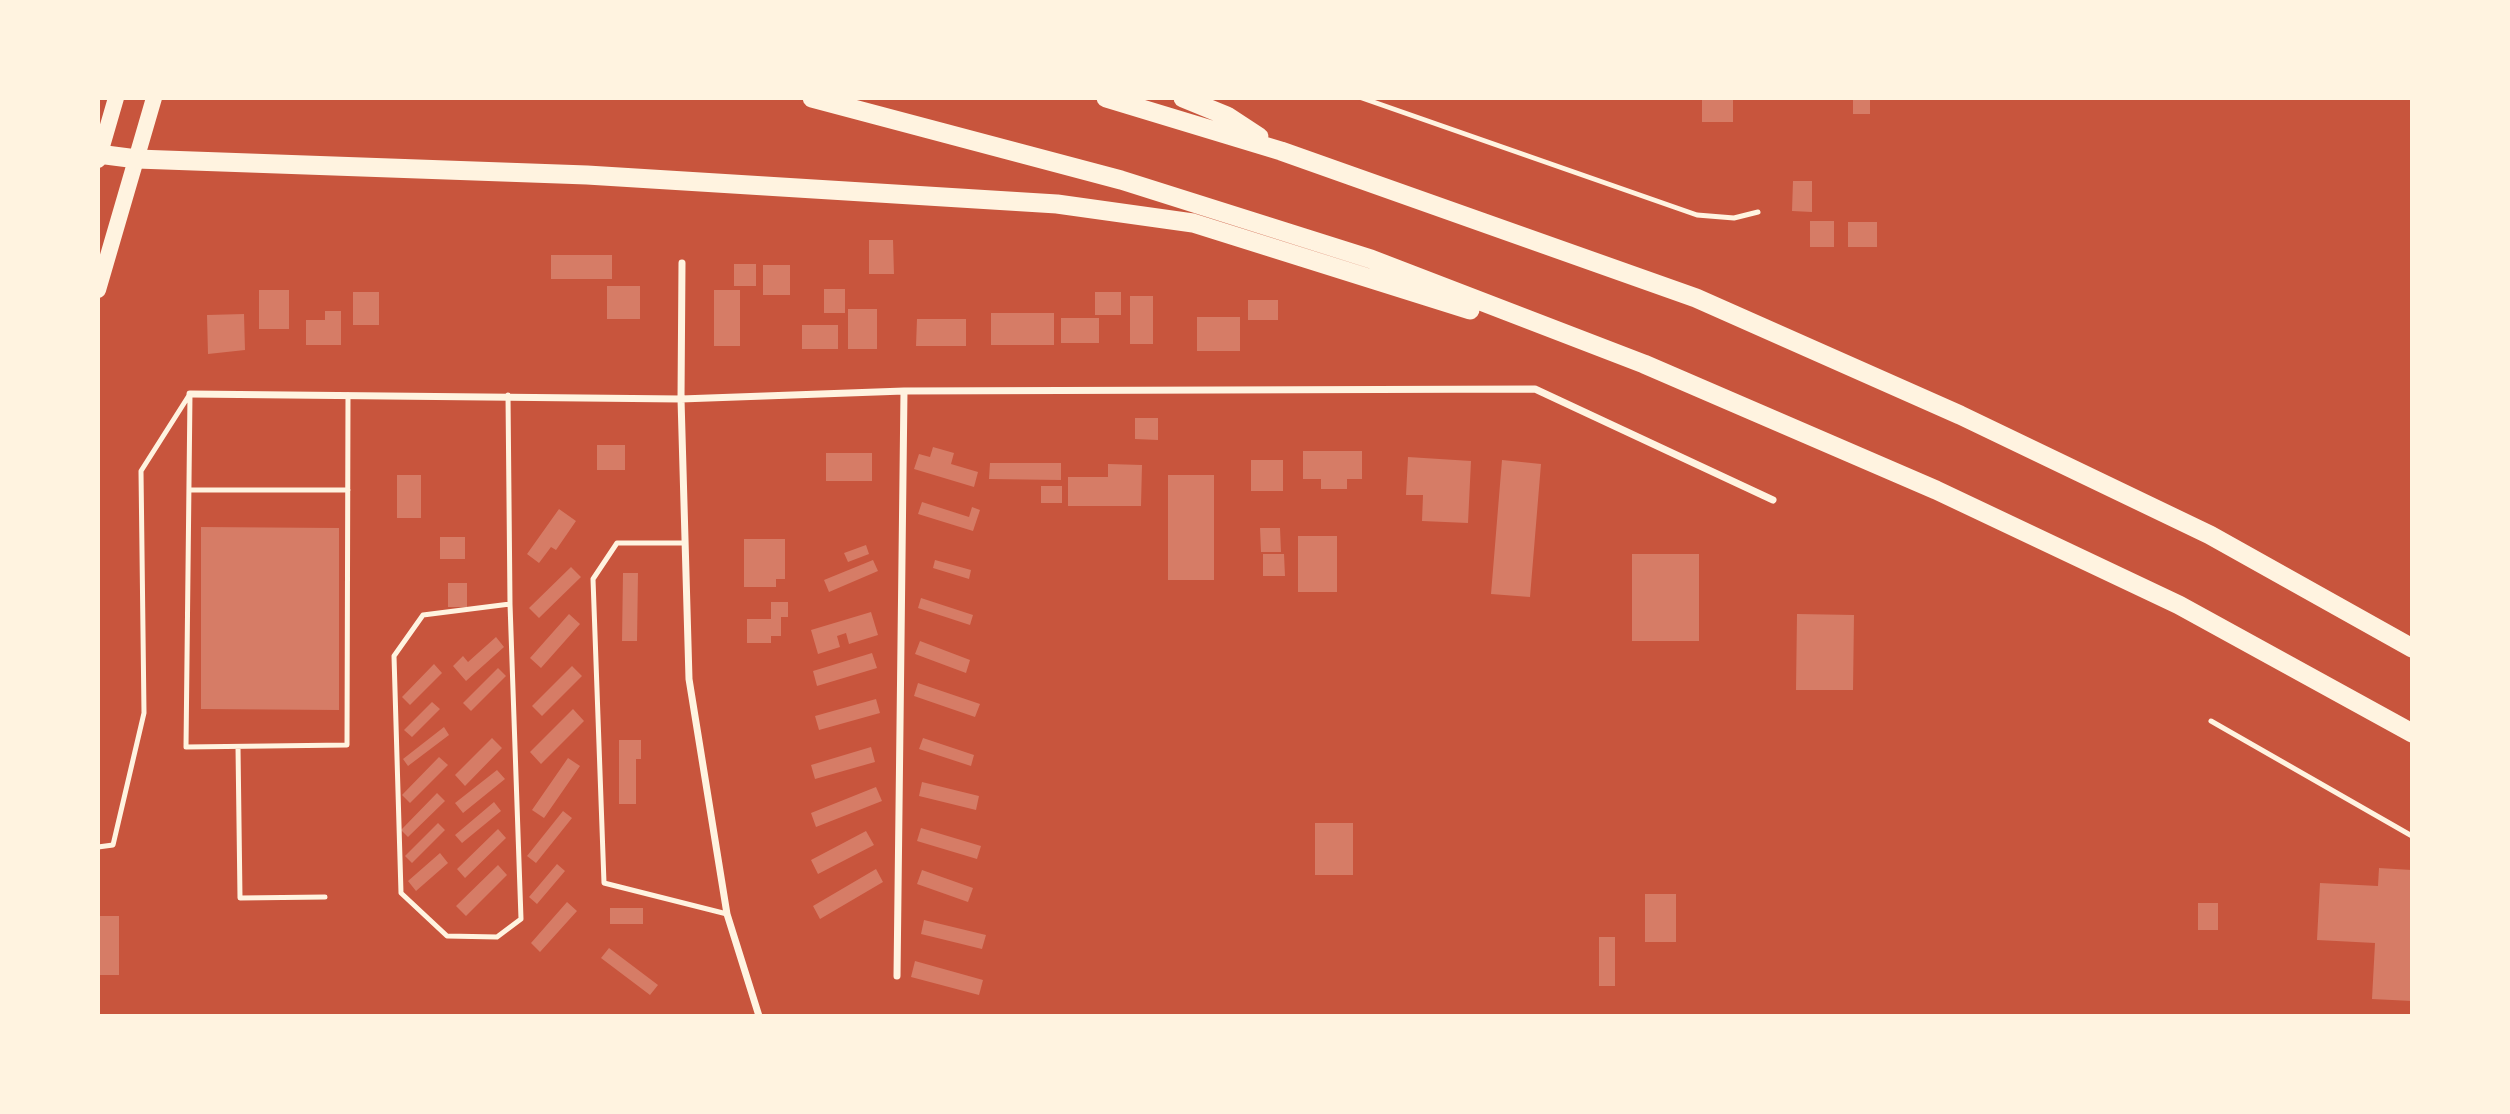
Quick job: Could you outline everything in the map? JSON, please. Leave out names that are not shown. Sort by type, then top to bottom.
[{"type":"highway","points":[[812,98],[1121,180],[1371,259],[1644,364],[1936,490],[2179,605],[2412,733]]},
{"type":"highway","points":[[1106,98],[1281,151],[1696,298],[1960,415],[2210,535],[2412,648]]},
{"type":"highway","points":[[1183,98],[1227,116],[1281,151]]},
{"type":"highway","points":[[99,156],[587,175],[1056,204],[1193,223],[1644,364]]},
{"type":"main road","points":[[99,156],[116,98]]},
{"type":"main road","points":[[98,290],[154,98]]},
{"type":"street","points":[[682,263],[681,399],[689,679],[727,914],[759,1016]]},
{"type":"street","points":[[190,394],[681,399],[904,391],[1535,389],[1773,500]]},
{"type":"street","points":[[897,976],[904,391]]},
{"type":"lane","points":[[1362,98],[1697,215],[1734,218],[1758,212]]},
{"type":"lane","points":[[190,394],[186,747],[347,745],[348,395]]},
{"type":"lane","points":[[98,846],[113,845],[144,713],[141,471],[190,394]]},
{"type":"lane","points":[[508,396],[510,604],[521,919],[497,937],[447,936],[401,893],[394,656],[423,615],[510,604]]},
{"type":"lane","points":[[189,490],[348,490]]},
{"type":"lane","points":[[685,543],[617,543],[593,579],[604,883],[727,914]]},
{"type":"lane","points":[[2211,720],[2412,836]]},
{"type":"lane","points":[[238,747],[240,898],[325,897]]},
{"type":"building","points":[[1702,98],[1733,98],[1733,122],[1702,122]]},
{"type":"building","points":[[1853,98],[1870,98],[1870,114],[1853,114]]},
{"type":"building","points":[[1793,181],[1812,181],[1812,212],[1792,211]]},
{"type":"building","points":[[1810,221],[1834,221],[1834,247],[1810,247]]},
{"type":"building","points":[[1848,222],[1877,222],[1877,247],[1848,247]]},
{"type":"building","points":[[869,240],[893,240],[894,274],[869,274]]},
{"type":"building","points":[[551,255],[612,255],[612,279],[551,279]]},
{"type":"building","points":[[734,264],[756,264],[756,286],[734,286]]},
{"type":"building","points":[[763,265],[790,265],[790,295],[763,295]]},
{"type":"building","points":[[607,286],[640,286],[640,319],[607,319]]},
{"type":"building","points":[[824,289],[845,289],[845,313],[824,313]]},
{"type":"building","points":[[259,290],[289,290],[289,329],[259,329]]},
{"type":"building","points":[[714,290],[740,290],[740,346],[714,346]]},
{"type":"building","points":[[353,292],[379,292],[379,325],[353,325]]},
{"type":"building","points":[[1095,292],[1121,292],[1121,315],[1095,315]]},
{"type":"building","points":[[1130,296],[1153,296],[1153,344],[1130,344]]},
{"type":"building","points":[[1248,300],[1278,300],[1278,320],[1248,320]]},
{"type":"building","points":[[848,309],[877,309],[877,349],[848,349]]},
{"type":"building","points":[[325,311],[341,311],[341,345],[306,345],[306,320],[325,320]]},
{"type":"building","points":[[991,313],[1054,313],[1054,345],[991,345]]},
{"type":"building","points":[[244,314],[245,350],[208,354],[207,315]]},
{"type":"building","points":[[1197,317],[1240,317],[1240,351],[1197,351]]},
{"type":"building","points":[[1061,318],[1099,318],[1099,343],[1061,343]]},
{"type":"building","points":[[917,319],[966,319],[966,346],[916,346]]},
{"type":"building","points":[[802,325],[838,325],[838,349],[802,349]]},
{"type":"building","points":[[1135,418],[1158,418],[1158,440],[1135,439]]},
{"type":"building","points":[[597,445],[625,445],[625,470],[597,470]]},
{"type":"building","points":[[933,447],[954,453],[951,464],[978,472],[974,487],[914,469],[919,454],[930,457]]},
{"type":"building","points":[[1303,451],[1362,451],[1362,479],[1347,479],[1347,489],[1321,489],[1321,479],[1303,479]]},
{"type":"building","points":[[826,453],[872,453],[872,481],[826,481]]},
{"type":"building","points":[[1408,457],[1471,461],[1468,523],[1422,521],[1423,495],[1406,495]]},
{"type":"building","points":[[1251,460],[1283,460],[1283,491],[1251,491]]},
{"type":"building","points":[[1502,460],[1541,464],[1530,597],[1491,594]]},
{"type":"building","points":[[990,463],[1061,463],[1061,480],[989,479]]},
{"type":"building","points":[[1108,464],[1142,465],[1141,506],[1068,506],[1068,477],[1108,477]]},
{"type":"building","points":[[397,475],[421,475],[421,518],[397,518]]},
{"type":"building","points":[[1168,475],[1214,475],[1214,580],[1168,580]]},
{"type":"building","points":[[1041,486],[1062,486],[1062,503],[1041,503]]},
{"type":"building","points":[[922,502],[969,517],[972,507],[980,510],[973,531],[918,514]]},
{"type":"building","points":[[559,509],[576,521],[556,550],[551,547],[539,563],[527,554]]},
{"type":"building","points":[[201,527],[339,528],[339,710],[201,709]]},
{"type":"building","points":[[1260,528],[1280,528],[1281,552],[1261,552]]},
{"type":"building","points":[[1298,536],[1337,536],[1337,592],[1298,592]]},
{"type":"building","points":[[440,537],[465,537],[465,559],[440,559]]},
{"type":"building","points":[[744,539],[785,539],[785,579],[776,579],[776,587],[744,587]]},
{"type":"building","points":[[866,545],[869,554],[848,562],[844,553]]},
{"type":"building","points":[[1263,554],[1284,554],[1285,576],[1263,576]]},
{"type":"building","points":[[1632,554],[1699,554],[1699,641],[1632,641]]},
{"type":"building","points":[[873,560],[878,571],[829,592],[824,580]]},
{"type":"building","points":[[935,560],[971,570],[969,579],[933,568]]},
{"type":"building","points":[[571,567],[581,577],[539,618],[529,608]]},
{"type":"building","points":[[623,573],[638,573],[637,641],[622,641]]},
{"type":"building","points":[[448,583],[467,583],[467,607],[448,607]]},
{"type":"building","points":[[921,598],[973,615],[970,625],[918,608]]},
{"type":"building","points":[[771,602],[788,602],[788,617],[781,617],[781,636],[771,636],[771,643],[747,643],[747,619],[771,619]]},
{"type":"building","points":[[871,612],[878,635],[849,644],[846,633],[837,636],[840,647],[818,654],[811,630]]},
{"type":"building","points":[[569,614],[580,624],[541,668],[530,658]]},
{"type":"building","points":[[1797,614],[1854,615],[1853,690],[1796,690]]},
{"type":"building","points":[[496,637],[504,647],[466,681],[453,666],[463,656],[468,662]]},
{"type":"building","points":[[920,641],[970,660],[966,673],[915,654]]},
{"type":"building","points":[[872,653],[877,668],[817,686],[813,671]]},
{"type":"building","points":[[434,664],[442,673],[410,705],[402,697]]},
{"type":"building","points":[[572,666],[582,676],[542,716],[532,706]]},
{"type":"building","points":[[498,668],[506,676],[471,711],[463,703]]},
{"type":"building","points":[[918,683],[980,704],[975,717],[914,696]]},
{"type":"building","points":[[876,699],[880,713],[819,730],[815,716]]},
{"type":"building","points":[[432,702],[440,709],[412,737],[404,730]]},
{"type":"building","points":[[573,709],[584,721],[541,764],[530,752]]},
{"type":"building","points":[[444,727],[449,735],[408,766],[403,759]]},
{"type":"building","points":[[492,738],[502,748],[465,786],[455,775]]},
{"type":"building","points":[[923,738],[974,755],[971,766],[919,749]]},
{"type":"building","points":[[619,740],[641,740],[641,759],[636,759],[636,804],[619,804]]},
{"type":"building","points":[[871,747],[875,762],[815,779],[811,765]]},
{"type":"building","points":[[439,757],[448,765],[410,803],[402,795]]},
{"type":"building","points":[[568,758],[580,766],[544,818],[532,810]]},
{"type":"building","points":[[497,770],[505,779],[463,813],[455,803]]},
{"type":"building","points":[[922,782],[979,796],[976,810],[919,796]]},
{"type":"building","points":[[876,787],[882,801],[816,827],[811,813]]},
{"type":"building","points":[[437,793],[445,801],[408,837],[401,830]]},
{"type":"building","points":[[494,802],[501,811],[462,843],[455,835]]},
{"type":"building","points":[[563,811],[572,818],[536,863],[527,856]]},
{"type":"building","points":[[438,823],[445,830],[412,863],[405,856]]},
{"type":"building","points":[[1315,823],[1353,823],[1353,875],[1315,875]]},
{"type":"building","points":[[921,828],[981,846],[977,859],[917,841]]},
{"type":"building","points":[[498,829],[506,838],[465,878],[457,869]]},
{"type":"building","points":[[866,831],[874,845],[818,874],[811,860]]},
{"type":"building","points":[[440,853],[448,863],[416,891],[408,881]]},
{"type":"building","points":[[557,864],[565,871],[537,904],[529,897]]},
{"type":"building","points":[[498,865],[507,875],[466,916],[456,906]]},
{"type":"building","points":[[2379,868],[2412,870],[2412,1001],[2372,999],[2375,943],[2317,940],[2320,883],[2378,886]]},
{"type":"building","points":[[876,869],[883,882],[820,919],[813,906]]},
{"type":"building","points":[[922,870],[973,888],[968,902],[917,884]]},
{"type":"building","points":[[1645,894],[1676,894],[1676,942],[1645,942]]},
{"type":"building","points":[[567,902],[577,911],[540,952],[531,943]]},
{"type":"building","points":[[2198,903],[2218,903],[2218,930],[2198,930]]},
{"type":"building","points":[[610,908],[643,908],[643,924],[610,924]]},
{"type":"building","points":[[98,916],[119,916],[119,975],[98,975]]},
{"type":"building","points":[[924,920],[986,935],[982,949],[921,934]]},
{"type":"building","points":[[1599,937],[1615,937],[1615,986],[1599,986]]},
{"type":"building","points":[[609,948],[658,985],[650,995],[601,958]]},
{"type":"building","points":[[915,961],[983,980],[979,995],[911,977]]}]
